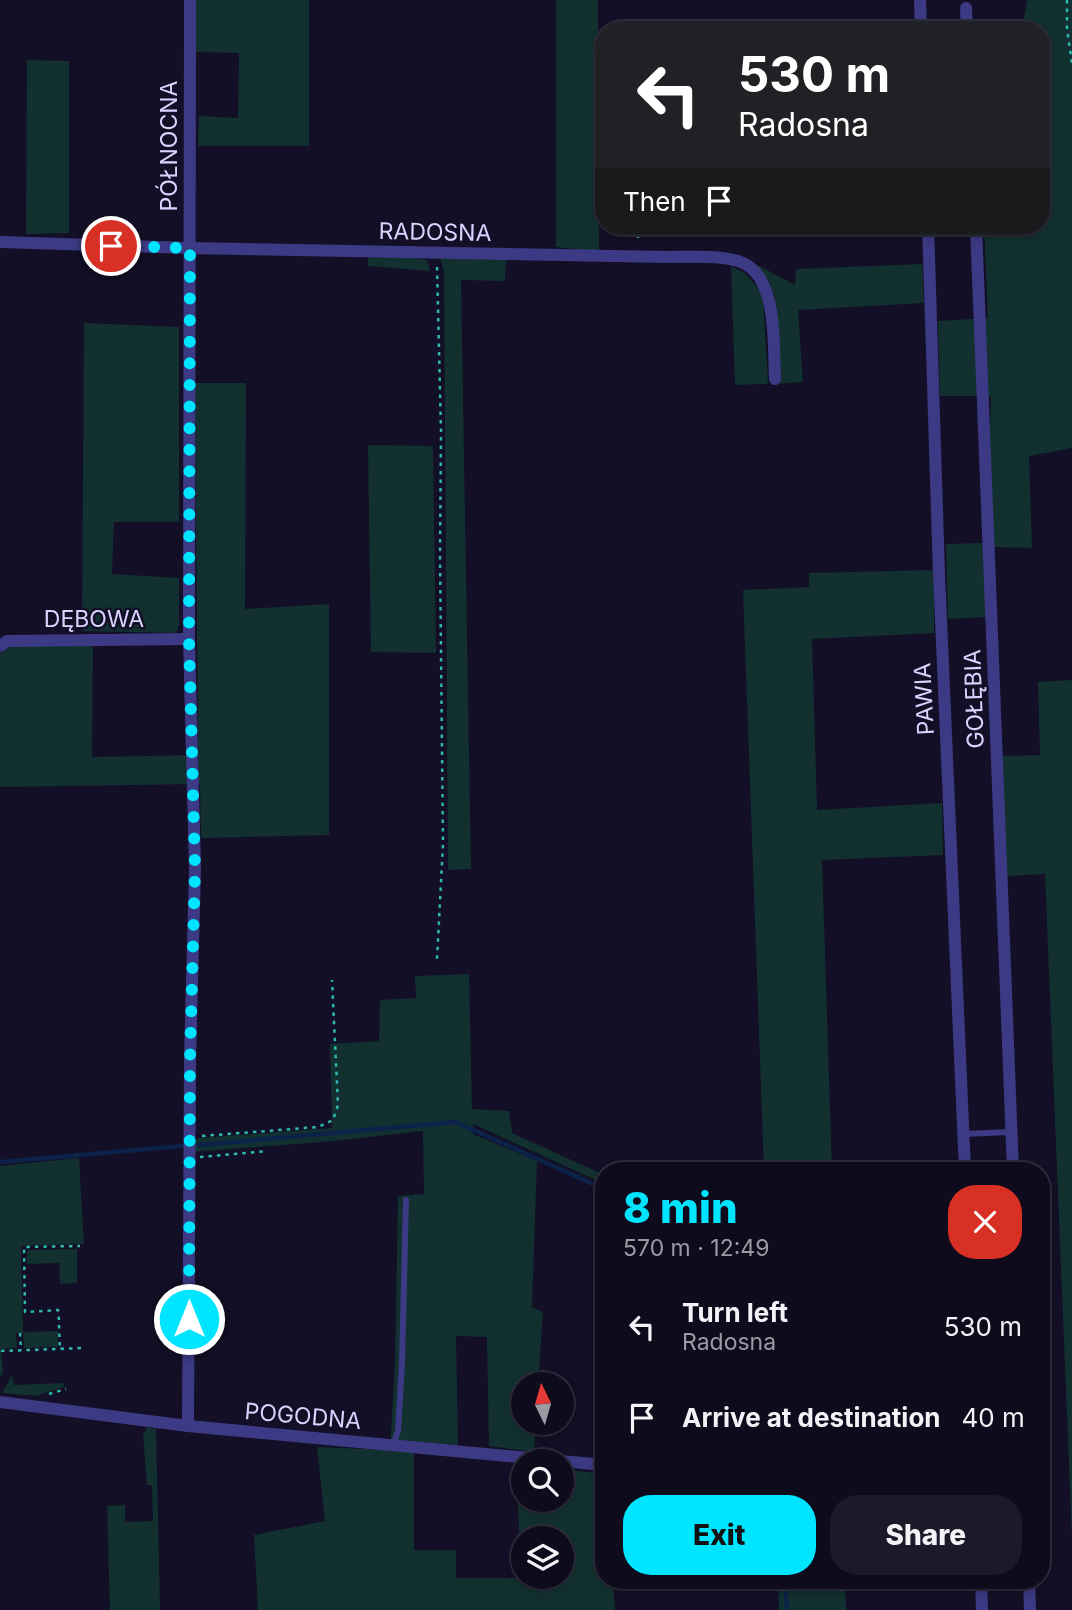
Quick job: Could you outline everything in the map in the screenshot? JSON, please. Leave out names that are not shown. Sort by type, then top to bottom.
[{"type":"street","name":"PÓŁNOCNA","points":[[188,1426],[195,869],[189,639],[190,0]]},
{"type":"street","points":[[920,0],[921,21]]},
{"type":"street","points":[[966,8],[967,21]]},
{"type":"street","name":"PAWIA","points":[[928,235],[965,1162]]},
{"type":"street","name":"GOŁĘBIA","points":[[976,235],[1013,1162]]},
{"type":"street","name":"RADOSNA","points":[[0,242],[739,261],[760,277],[768,291],[775,379]]},
{"type":"street","name":"DĘBOWA","points":[[0,646],[7,641],[189,639]]},
{"type":"street","name":"POGODNA","points":[[0,1402],[188,1426],[595,1464]]},
{"type":"street","points":[[981,1589],[982,1610]]},
{"type":"street","points":[[1029,1589],[1030,1610]]},
{"type":"lane","points":[[963,1134],[1011,1132]]},
{"type":"lane","points":[[393,1446],[398,1430],[402,1363],[406,1200]]},
{"type":"path","points":[[1068,0],[1067,29],[1072,63]]},
{"type":"path","points":[[638,235],[638,257]]},
{"type":"path","points":[[429,252],[436,261],[439,281],[441,431],[443,844],[437,959]]},
{"type":"path","points":[[190,1136],[318,1127],[333,1120],[338,1105],[332,980]]},
{"type":"path","points":[[190,1158],[267,1151]]},
{"type":"path","points":[[59,1320],[58,1310],[25,1312],[24,1247],[80,1246]]},
{"type":"path","points":[[59,1325],[60,1349]]},
{"type":"path","points":[[20,1333],[20,1350]]},
{"type":"path","points":[[1,1351],[83,1348]]},
{"type":"path","points":[[65,1383],[66,1396]]},
{"type":"green space","points":[[196,0],[309,0],[309,146],[198,146],[199,116],[238,118],[239,53],[196,52]]},
{"type":"green space","points":[[556,0],[598,0],[598,21],[595,21],[595,235],[599,235],[599,252],[556,247]]},
{"type":"green space","points":[[1027,0],[1072,0],[1072,448],[1029,456],[1032,548],[993,547],[989,458],[991,396],[940,396],[938,321],[988,318],[984,235],[1050,235],[1050,21],[1024,21]]},
{"type":"green space","points":[[27,60],[69,61],[69,233],[26,234]]},
{"type":"green space","points":[[368,257],[427,260],[430,271],[368,266]]},
{"type":"green space","points":[[440,258],[506,259],[505,281],[461,280],[471,869],[448,870],[444,271]]},
{"type":"green space","points":[[756,264],[795,285],[796,269],[922,264],[924,303],[798,310],[803,382],[777,384],[775,298],[769,281]]},
{"type":"green space","points":[[731,266],[745,273],[763,294],[768,384],[735,385]]},
{"type":"green space","points":[[84,323],[179,327],[179,522],[114,522],[112,574],[179,578],[179,625],[176,633],[82,631]]},
{"type":"green space","points":[[195,383],[246,383],[245,609],[329,604],[329,835],[201,838],[200,784],[0,787],[0,653],[13,645],[93,645],[92,757],[198,755]]},
{"type":"green space","points":[[368,445],[433,446],[436,653],[371,652]]},
{"type":"green space","points":[[985,543],[988,617],[948,619],[946,544]]},
{"type":"green space","points":[[934,570],[934,633],[812,639],[817,810],[942,803],[943,855],[822,860],[832,1162],[764,1162],[743,590],[809,587],[809,573]]},
{"type":"green space","points":[[1072,680],[1072,1538],[1045,874],[1007,876],[1002,756],[1040,755],[1038,682]]},
{"type":"green space","points":[[469,974],[472,1109],[509,1111],[512,1133],[595,1171],[595,1180],[473,1124],[473,1134],[537,1161],[532,1307],[543,1312],[539,1372],[511,1372],[511,1435],[535,1435],[534,1449],[489,1446],[487,1337],[456,1336],[458,1445],[414,1442],[414,1550],[456,1550],[456,1578],[511,1578],[511,1589],[574,1589],[574,1526],[519,1526],[518,1512],[574,1512],[574,1470],[595,1473],[595,1589],[614,1589],[615,1610],[258,1610],[254,1535],[325,1521],[317,1447],[390,1450],[395,1362],[398,1196],[424,1194],[423,1131],[193,1152],[199,1138],[332,1128],[330,1044],[379,1041],[380,1000],[416,998],[415,976]]},
{"type":"green space","points":[[79,1158],[84,1244],[21,1246],[23,1332],[58,1331],[58,1347],[24,1348],[23,1333],[16,1333],[17,1348],[1,1349],[3,1372],[0,1377],[0,1166]]},
{"type":"green space","points":[[77,1249],[77,1283],[60,1284],[59,1263],[27,1264],[27,1250]]},
{"type":"green space","points":[[12,1375],[14,1385],[63,1383],[64,1387],[36,1396],[2,1393]]},
{"type":"green space","points":[[147,1427],[156,1429],[160,1610],[110,1610],[107,1506],[125,1505],[125,1522],[153,1521],[152,1485],[147,1485],[143,1435]]},
{"type":"green space","points":[[778,1589],[845,1589],[846,1610],[779,1610]]},
{"type":"waterway","points":[[199,1145],[456,1122],[595,1185]]},
{"type":"waterway","points":[[0,1162],[182,1146]]},
{"type":"waterway","points":[[786,1589],[787,1610]]},
{"type":"route","points":[[111,246],[190,248],[189,639],[195,869],[190,1059],[189,1319]]}]
